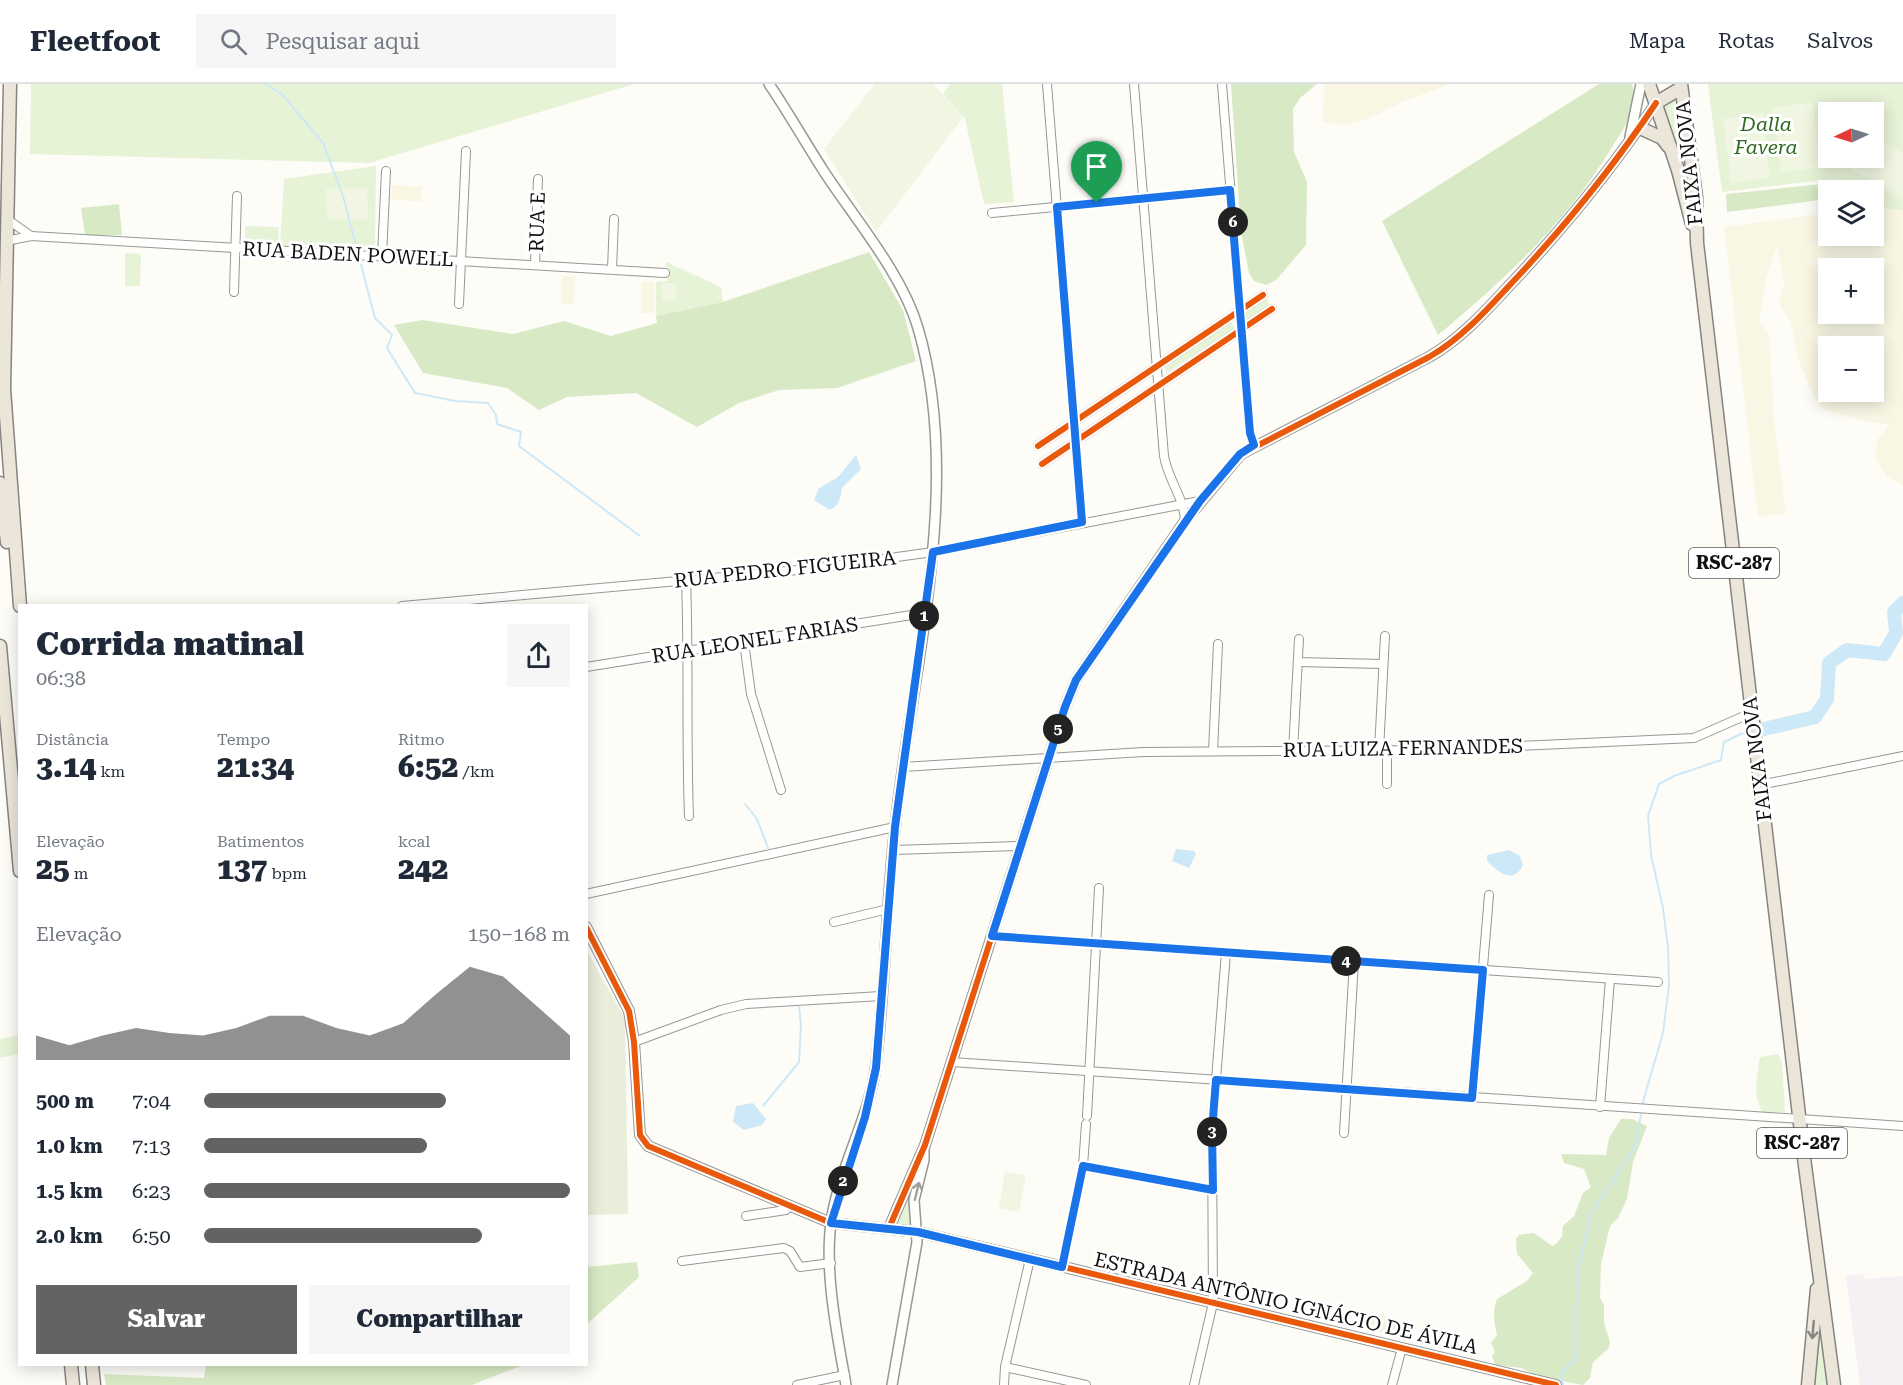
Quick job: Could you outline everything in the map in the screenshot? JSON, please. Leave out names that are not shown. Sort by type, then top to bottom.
[{"type":"highway","points":[[10,84],[2,351],[6,437],[20,604]]},
{"type":"highway","name":"FAIXA NOVA","points":[[1649,84],[1672,151],[1697,243]]},
{"type":"highway","name":"FAIXA NOVA","points":[[1681,85],[1696,197],[1697,243],[1799,1121],[1834,1385]]},
{"type":"highway","name":"RSC-287","points":[[1656,103],[1681,85]]},
{"type":"highway","points":[[1640,128],[1662,138],[1672,151]]},
{"type":"highway","points":[[0,483],[4,522],[17,578]]},
{"type":"highway","points":[[0,645],[18,848]]},
{"type":"highway","name":"FAIXA NOVA","points":[[1808,1385],[1819,1276]]},
{"type":"highway","points":[[71,1366],[73,1385]]},
{"type":"highway","points":[[92,1366],[94,1385]]},
{"type":"street","points":[[769,84],[896,280],[917,324],[931,382],[936,425],[933,552],[895,827],[876,1068],[865,1117],[831,1223],[831,1263],[845,1380],[798,1385]]},
{"type":"street","points":[[1047,84],[1082,522]]},
{"type":"street","points":[[1134,84],[1165,466],[1184,504],[1185,521]]},
{"type":"street","points":[[1222,84],[1250,433],[1254,445]]},
{"type":"street","points":[[1630,139],[1641,84]]},
{"type":"street","points":[[889,1228],[918,1158],[924,1149],[1076,680],[1185,521],[1240,454],[1429,357],[1454,339],[1477,319],[1568,223],[1640,128],[1656,103]]},
{"type":"street","points":[[459,304],[466,151]]},
{"type":"street","points":[[382,256],[386,171]]},
{"type":"street","name":"RUA E","points":[[535,265],[538,179]]},
{"type":"street","points":[[992,213],[1230,190]]},
{"type":"street","points":[[234,292],[237,196]]},
{"type":"street","points":[[7,219],[31,236]]},
{"type":"street","points":[[612,269],[614,219]]},
{"type":"street","name":"RUA BADEN POWELL","points":[[6,241],[31,236],[665,273]]},
{"type":"street","points":[[1038,446],[1263,295]]},
{"type":"street","points":[[1042,464],[1272,309]]},
{"type":"street","name":"RUA PEDRO FIGUEIRA","points":[[448,604],[495,602],[686,580],[810,569],[933,552],[1200,501]]},
{"type":"street","points":[[686,580],[688,651],[685,716],[689,816]]},
{"type":"street","name":"RUA LEONEL FARIAS","points":[[588,667],[924,613]]},
{"type":"street","points":[[1385,636],[1383,750],[1387,784]]},
{"type":"street","points":[[1293,751],[1299,639]]},
{"type":"street","points":[[744,642],[751,693],[782,790]]},
{"type":"street","points":[[1213,752],[1218,644]]},
{"type":"street","points":[[1298,662],[1383,664]]},
{"type":"street","name":"RUA LUIZA FERNANDES","points":[[903,766],[1050,756],[1383,750],[1694,738],[1751,713]]},
{"type":"street","points":[[1760,785],[1903,756]]},
{"type":"street","points":[[588,894],[895,827]]},
{"type":"street","points":[[893,850],[1021,846]]},
{"type":"street","points":[[1062,1267],[1083,1166],[1099,888]]},
{"type":"street","points":[[1472,1098],[1490,895]]},
{"type":"street","points":[[834,922],[888,909]]},
{"type":"street","points":[[588,931],[626,1000],[634,1042],[739,1006],[881,996]]},
{"type":"street","points":[[992,936],[1658,982]]},
{"type":"street","points":[[1194,1385],[1214,1303],[1212,1131],[1226,952]]},
{"type":"street","points":[[1344,1133],[1354,961]]},
{"type":"street","points":[[1600,1107],[1610,979]]},
{"type":"street","name":"ESTRADA ANTÔNIO IGNÁCIO DE ÁVILA","points":[[634,1042],[639,1125],[644,1143],[831,1223],[918,1232],[1556,1385]]},
{"type":"street","points":[[952,1062],[1799,1121],[1903,1126]]},
{"type":"street","points":[[892,1385],[918,1232],[914,1200],[924,1160],[924,1149]]},
{"type":"street","points":[[1083,1166],[1213,1190]]},
{"type":"street","points":[[747,1216],[786,1210],[790,1206]]},
{"type":"street","points":[[682,1261],[784,1248],[789,1251],[800,1267],[831,1263]]},
{"type":"street","points":[[1004,1385],[1005,1367],[1030,1259]]},
{"type":"street","points":[[1392,1385],[1402,1348]]},
{"type":"street","points":[[1005,1367],[1086,1385]]},
{"type":"shaded area","points":[[1325,84],[1452,84],[1407,100],[1370,118],[1343,125],[1322,122]]},
{"type":"shaded area","points":[[392,185],[422,187],[421,202],[391,199]]},
{"type":"shaded area","points":[[1884,209],[1903,210],[1903,485],[1887,476],[1875,457],[1877,440],[1890,425],[1858,420],[1821,408],[1810,388],[1797,356],[1791,323],[1779,304],[1784,283],[1777,246],[1766,278],[1759,322],[1769,333],[1774,420],[1786,514],[1758,516],[1724,227],[1818,214],[1818,246],[1884,246]]},
{"type":"shaded area","points":[[562,276],[575,276],[574,304],[561,304]]},
{"type":"shaded area","points":[[642,281],[655,282],[654,313],[641,313]]},
{"type":"shaded area","points":[[1863,1274],[1864,1279],[1903,1276],[1903,1385],[1860,1385],[1846,1275]]},
{"type":"green space","points":[[31,84],[634,84],[369,163],[30,154]]},
{"type":"green space","points":[[875,84],[933,84],[963,117],[876,232],[824,149]]},
{"type":"green space","points":[[950,84],[1002,84],[1014,202],[984,204],[965,119],[943,94]]},
{"type":"green space","points":[[1231,84],[1317,84],[1300,98],[1293,109],[1294,152],[1307,182],[1306,245],[1276,280],[1266,285],[1254,281],[1249,273],[1241,232]]},
{"type":"green space","points":[[1599,84],[1632,84],[1635,95],[1631,114],[1612,147],[1555,225],[1487,293],[1438,335],[1382,221]]},
{"type":"green space","name":"Dalla Favera","points":[[1708,84],[1903,84],[1903,210],[1884,209],[1884,180],[1818,181],[1722,192]]},
{"type":"green space","points":[[1675,100],[1684,172],[1663,105]]},
{"type":"green space","points":[[1813,102],[1818,167],[1781,172],[1773,108]]},
{"type":"green space","points":[[1763,113],[1770,178],[1731,183],[1723,119]]},
{"type":"green space","points":[[1884,142],[1903,153],[1903,199],[1884,188],[1884,180],[1870,180],[1849,168],[1884,168]]},
{"type":"green space","points":[[376,166],[375,250],[280,248],[284,179]]},
{"type":"green space","points":[[1818,184],[1818,200],[1727,212],[1726,194]]},
{"type":"green space","points":[[367,188],[368,219],[327,220],[326,189]]},
{"type":"green space","points":[[119,204],[122,235],[89,236],[85,234],[81,208]]},
{"type":"green space","points":[[245,226],[279,227],[278,245],[245,244]]},
{"type":"green space","points":[[869,252],[903,310],[916,361],[837,388],[779,390],[739,403],[697,427],[636,393],[567,397],[539,410],[507,388],[423,373],[394,325],[423,320],[513,334],[564,321],[611,336],[657,323],[656,316],[723,302]]},
{"type":"green space","points":[[125,253],[141,254],[140,286],[125,286]]},
{"type":"green space","points":[[666,262],[721,287],[723,302],[656,316],[656,282],[667,281]]},
{"type":"green space","points":[[662,283],[676,283],[677,300],[662,301]]},
{"type":"green space","points":[[1266,296],[1270,306],[1250,321],[1246,321],[1244,313]]},
{"type":"green space","points":[[1228,322],[1232,323],[1234,329],[1166,373],[1164,366]]},
{"type":"green space","points":[[588,953],[625,1019],[628,1214],[588,1215]]},
{"type":"green space","points":[[18,1035],[18,1054],[0,1058],[0,1039]]},
{"type":"green space","points":[[1778,1054],[1782,1063],[1785,1112],[1763,1113],[1756,1093],[1760,1057]]},
{"type":"green space","points":[[1621,1119],[1632,1119],[1647,1126],[1633,1162],[1627,1199],[1618,1218],[1610,1226],[1601,1264],[1600,1298],[1604,1305],[1604,1323],[1610,1342],[1609,1348],[1593,1362],[1590,1378],[1583,1385],[1540,1377],[1521,1368],[1495,1365],[1492,1356],[1495,1352],[1491,1343],[1497,1335],[1494,1308],[1497,1299],[1527,1281],[1533,1273],[1517,1254],[1516,1239],[1519,1235],[1534,1233],[1552,1246],[1556,1244],[1562,1236],[1563,1226],[1574,1216],[1583,1193],[1591,1187],[1584,1169],[1564,1163],[1561,1154],[1606,1155],[1609,1138]]},
{"type":"green space","points":[[917,1167],[914,1226],[896,1225],[895,1222]]},
{"type":"green space","points":[[1005,1172],[1026,1175],[1019,1212],[999,1208]]},
{"type":"green space","points":[[637,1262],[639,1277],[588,1323],[588,1267]]},
{"type":"green space","points":[[1818,1304],[1828,1385],[1812,1385]]},
{"type":"green space","points":[[1363,1310],[1398,1319],[1394,1336],[1359,1327]]},
{"type":"green space","points":[[206,1366],[520,1366],[472,1385],[106,1385],[104,1374],[204,1378]]},
{"type":"water","points":[[856,455],[861,469],[842,488],[836,506],[830,510],[814,500],[819,488],[838,477]]},
{"type":"water","points":[[1176,849],[1194,851],[1196,854],[1189,868],[1172,861]]},
{"type":"water","points":[[1509,850],[1520,856],[1523,865],[1519,871],[1510,876],[1496,870],[1487,861],[1487,855]]},
{"type":"water","points":[[753,1103],[766,1119],[762,1125],[744,1130],[733,1122],[736,1106]]},
{"type":"waterway","points":[[265,84],[282,94],[323,143],[343,196],[375,318],[392,335],[387,348],[415,393],[455,401],[488,403],[496,415],[497,424],[521,432],[519,446],[640,536]]},
{"type":"waterway","points":[[1764,729],[1815,717],[1827,699],[1829,663],[1847,650],[1884,654],[1896,633],[1894,612],[1903,603]]},
{"type":"waterway","points":[[1563,1385],[1561,1373],[1576,1358],[1578,1269],[1591,1214],[1635,1147],[1644,1098],[1663,1033],[1669,985],[1668,947],[1663,908],[1651,855],[1648,816],[1659,784],[1674,776],[1721,760],[1724,742],[1743,733]]},
{"type":"waterway","points":[[745,804],[757,819],[768,848]]},
{"type":"waterway","points":[[763,1106],[799,1062],[801,1024],[799,1007]]},
{"type":"cycle path","points":[[889,1228],[925,1145],[1065,707],[1076,680],[1185,521],[1241,454],[1429,357],[1461,334],[1567,221],[1622,152],[1656,103]]},
{"type":"cycle path","points":[[1038,446],[1263,295]]},
{"type":"cycle path","points":[[1042,464],[1272,309]]},
{"type":"cycle path","points":[[588,931],[629,1011],[634,1042],[640,1135],[648,1146],[831,1223],[918,1232],[1556,1385]]},
{"type":"route","points":[[1230,190],[1250,433],[1254,445],[1240,454],[1200,501],[1076,680],[1065,707],[992,936],[1483,970],[1472,1098],[1216,1080],[1212,1131],[1213,1190],[1083,1166],[1062,1267],[918,1232],[831,1223],[832,1213],[865,1117],[876,1068],[895,827],[933,552],[1082,522],[1057,207],[1097,203],[1230,190]]}]
